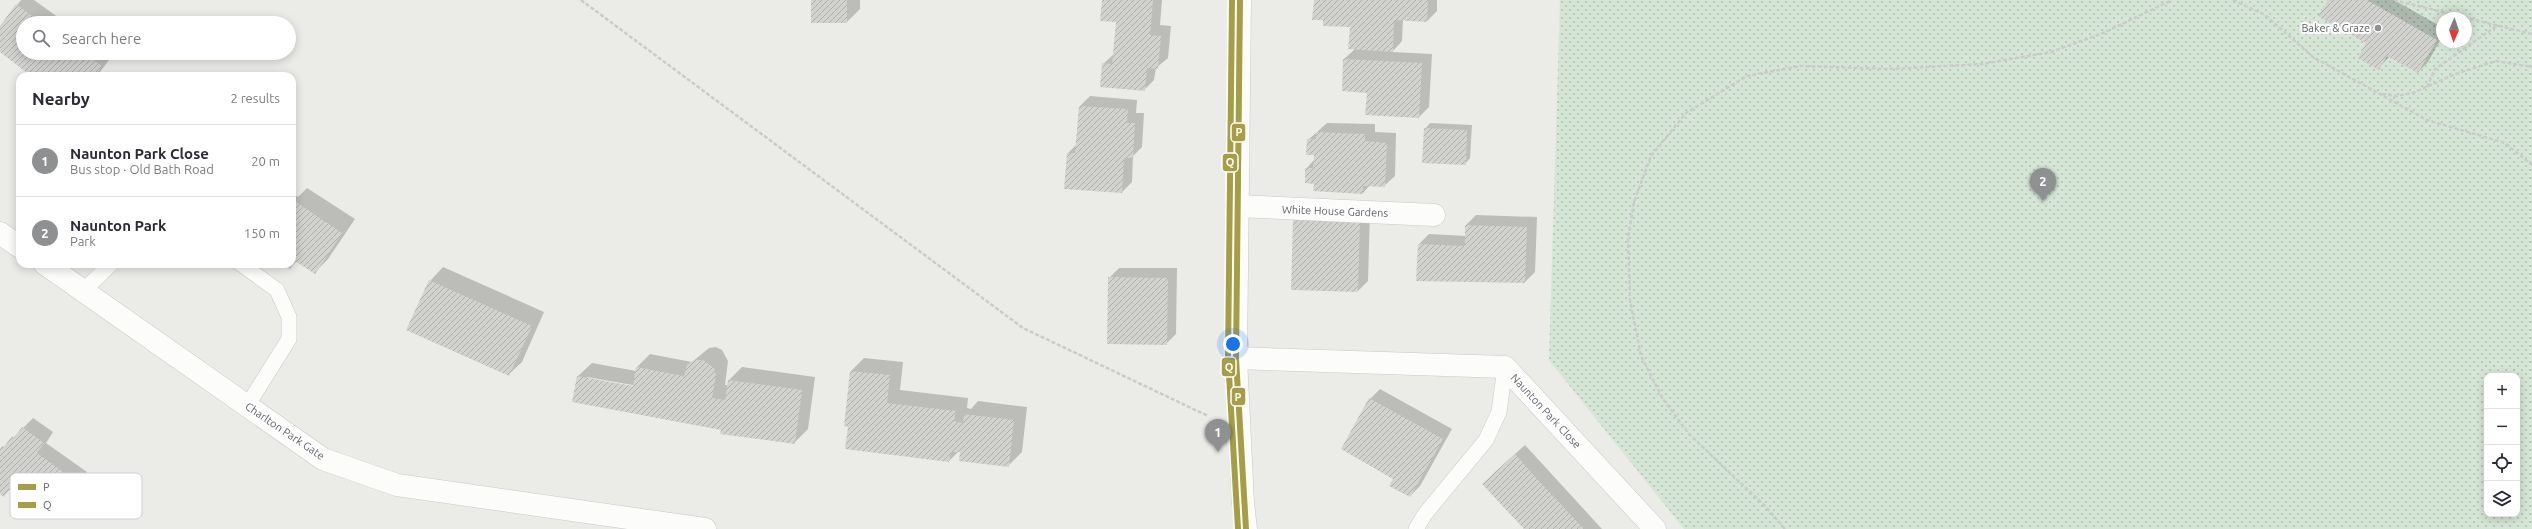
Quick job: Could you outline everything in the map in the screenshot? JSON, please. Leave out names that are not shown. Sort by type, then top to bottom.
[{"type":"street","points":[[1240,0],[1236,358],[1239,431],[1246,529]]},
{"type":"street","name":"White House Gardens","points":[[1237,206],[1434,215]]},
{"type":"street","points":[[0,233],[16,244]]},
{"type":"street","name":"Charlton Park Gate","points":[[51,268],[323,459],[397,485],[705,529]]},
{"type":"street","name":"Naunton Park Close","points":[[1236,358],[1505,367],[1655,529]]},
{"type":"lane","points":[[83,291],[107,268]]},
{"type":"lane","points":[[247,268],[277,290],[289,317],[289,339],[247,406]]},
{"type":"lane","points":[[1416,529],[1425,514],[1486,440],[1499,412],[1505,367]]},
{"type":"path","points":[[581,0],[1023,328],[1239,431]]},
{"type":"path","points":[[1785,529],[1766,507],[1689,434],[1663,398],[1641,356],[1630,300],[1628,238],[1634,202],[1651,156],[1686,112],[1747,76],[1800,66],[1891,69],[1982,64],[2050,52],[2103,33],[2172,0]]},
{"type":"path","points":[[2233,0],[2265,15],[2313,57],[2427,120],[2505,143],[2532,165]]},
{"type":"path","points":[[2394,0],[2498,24],[2532,34]]},
{"type":"path","points":[[2427,86],[2435,69],[2498,24]]},
{"type":"path","points":[[2380,94],[2396,96],[2413,93],[2455,74],[2496,61],[2518,63],[2532,67]]},
{"type":"green space","points":[[1560,0],[2532,0],[2532,529],[1684,529],[1549,360]]},
{"type":"building","points":[[811,0],[847,0],[847,23],[811,23]]},
{"type":"building","points":[[1102,0],[1153,0],[1150,35],[1161,36],[1158,69],[1147,68],[1145,91],[1100,87],[1102,63],[1112,64],[1116,22],[1100,21]]},
{"type":"building","points":[[1314,0],[1428,0],[1427,22],[1394,20],[1393,52],[1348,49],[1350,27],[1323,26],[1323,20],[1312,20]]},
{"type":"building","name":"Baker & Graze","points":[[2328,0],[2367,0],[2436,39],[2436,42],[2418,73],[2387,56],[2379,70],[2358,58],[2366,43],[2318,16]]},
{"type":"building","points":[[16,4],[32,16],[16,16],[16,60],[94,60],[102,66],[98,72],[26,72],[0,52],[0,26]]},
{"type":"building","points":[[1343,59],[1422,63],[1419,118],[1365,115],[1367,93],[1342,91]]},
{"type":"building","points":[[1079,106],[1128,109],[1127,123],[1135,123],[1133,158],[1124,158],[1122,193],[1064,189],[1067,153],[1075,153]]},
{"type":"building","points":[[1424,128],[1467,130],[1466,165],[1422,163]]},
{"type":"building","points":[[1316,132],[1365,134],[1365,141],[1387,143],[1385,187],[1363,186],[1363,194],[1313,191],[1314,184],[1305,183],[1305,168],[1313,168],[1314,155],[1306,155],[1307,139],[1316,139]]},
{"type":"building","points":[[296,202],[342,233],[315,274],[296,262]]},
{"type":"building","points":[[1293,219],[1360,221],[1358,292],[1291,290]]},
{"type":"building","points":[[1465,225],[1527,227],[1525,283],[1416,281],[1418,244],[1465,246]]},
{"type":"building","points":[[1108,277],[1168,278],[1167,345],[1107,344]]},
{"type":"building","points":[[429,280],[532,326],[509,376],[406,330]]},
{"type":"building","points":[[694,360],[703,360],[714,368],[716,375],[712,398],[725,400],[728,380],[802,390],[795,444],[720,434],[721,430],[572,402],[577,376],[633,386],[636,367],[684,376],[687,365]]},
{"type":"building","points":[[850,371],[890,375],[887,403],[956,411],[954,421],[963,423],[964,414],[1014,420],[1009,467],[959,461],[960,452],[951,452],[949,462],[845,449],[848,427],[844,426]]},
{"type":"building","points":[[1369,398],[1443,439],[1410,497],[1389,486],[1393,479],[1341,449]]},
{"type":"building","points":[[22,427],[44,443],[37,453],[65,473],[10,473],[10,489],[4,497],[0,494],[0,449],[2,446],[4,447],[12,436],[14,438]]},
{"type":"building","points":[[1515,454],[1584,529],[1524,529],[1482,484]]},
{"type":"transit line","name":"Q","points":[[1232,0],[1228,358],[1238,529]]},
{"type":"transit line","name":"P","points":[[1240,0],[1236,358],[1246,529]]},
{"type":"place","name":"Baker & Graze","points":[[2378,28]]},
{"type":"place","name":"Naunton Park","points":[[2043,201]]},
{"type":"place","name":"Naunton Park Close","points":[[1218,452]]}]
